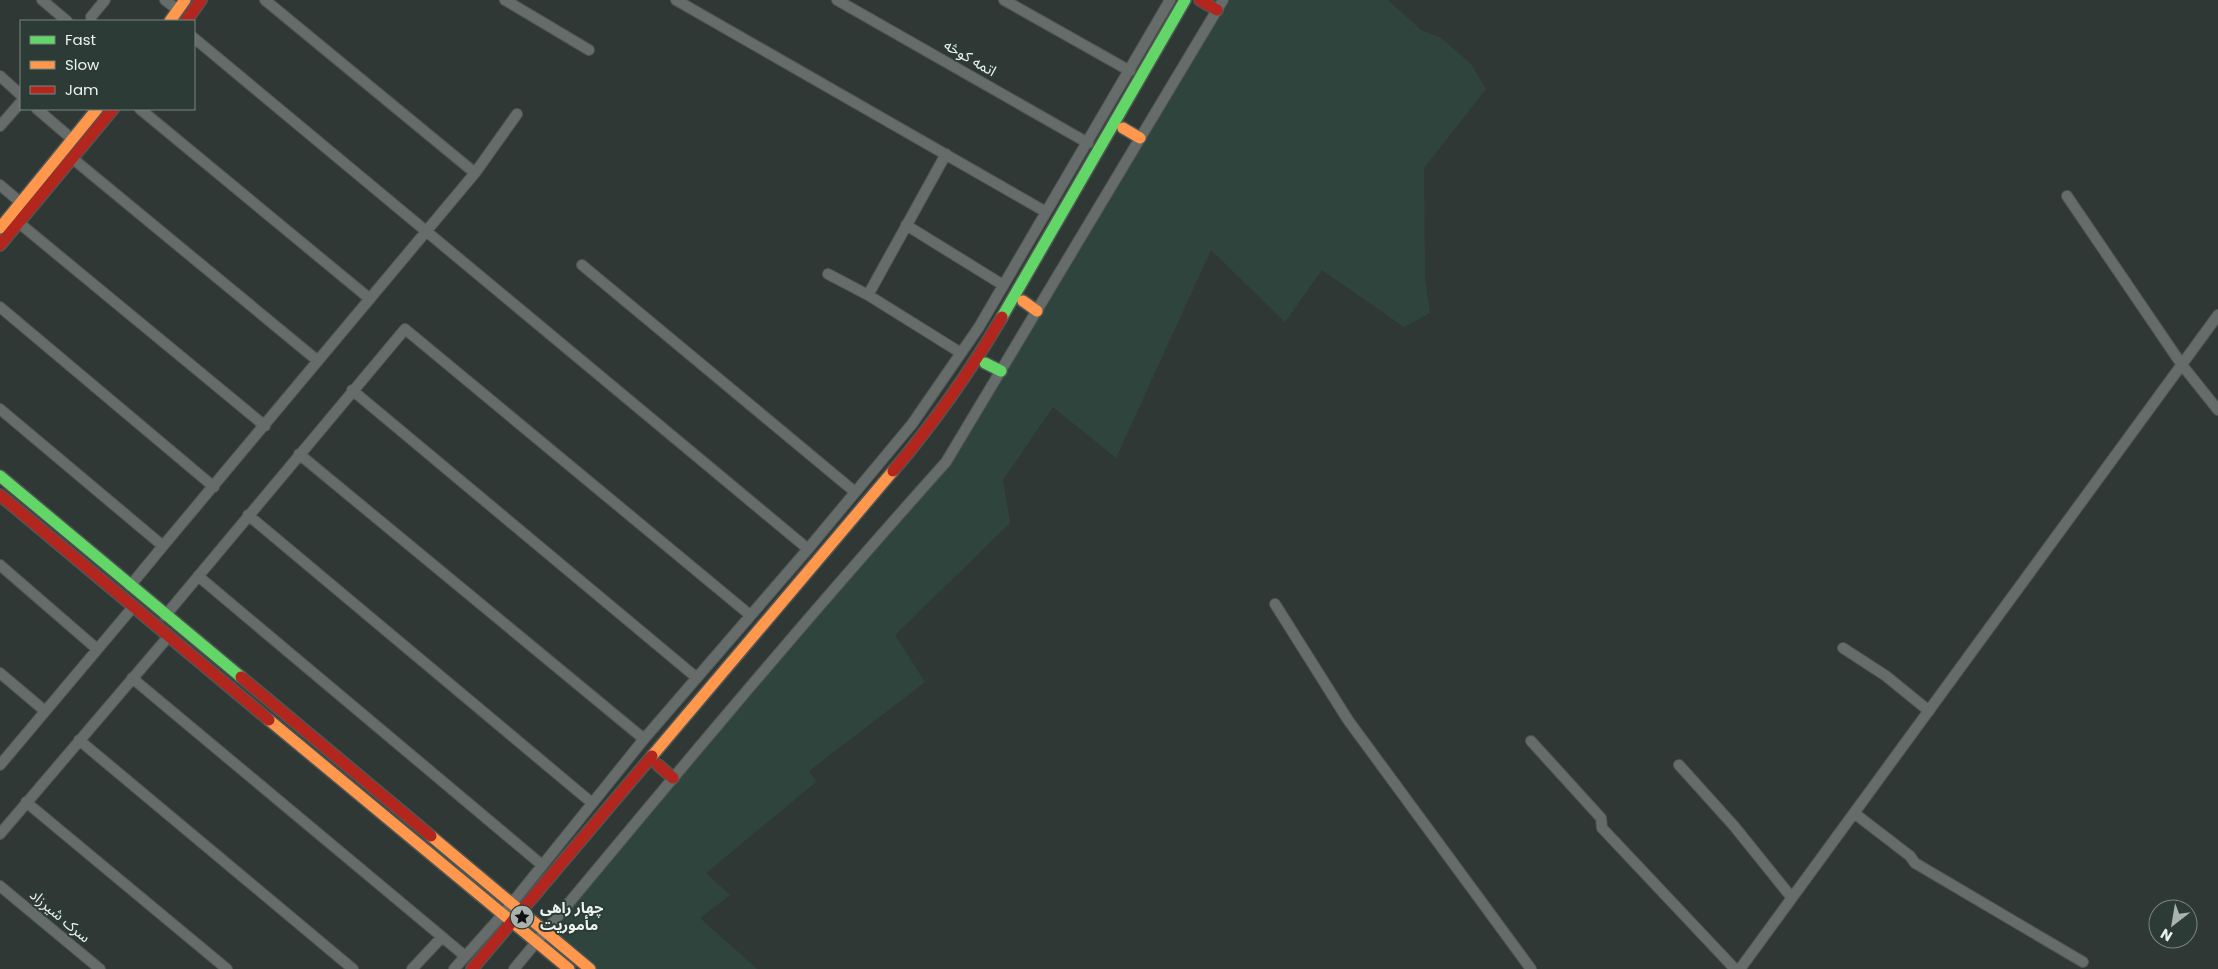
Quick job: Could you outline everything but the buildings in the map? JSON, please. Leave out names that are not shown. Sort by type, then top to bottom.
[{"type":"main road","points":[[171,20],[185,0],[198,4],[187,20]]},
{"type":"main road","points":[[472,969],[879,489],[931,423],[998,323],[1186,0]]},
{"type":"main road","points":[[940,432],[1023,301],[1199,0],[1220,5]]},
{"type":"main road","points":[[0,228],[96,110]]},
{"type":"main road","points":[[0,245],[112,110]]},
{"type":"main road","points":[[1123,128],[1140,138]]},
{"type":"main road","points":[[1023,301],[1037,311]]},
{"type":"main road","points":[[985,363],[1001,371]]},
{"type":"main road","points":[[0,476],[165,616],[590,969]]},
{"type":"main road","points":[[521,910],[658,765],[894,488]]},
{"type":"main road","points":[[0,494],[168,637],[569,969]]},
{"type":"main road","points":[[183,649],[192,638]]},
{"type":"main road","points":[[658,765],[673,778]]},
{"type":"main road","points":[[486,969],[512,921]]},
{"type":"street","points":[[42,0],[67,20]]},
{"type":"street","points":[[90,17],[105,0]]},
{"type":"street","points":[[165,0],[178,10]]},
{"type":"street","points":[[265,0],[474,173]]},
{"type":"street","points":[[505,0],[589,50]]},
{"type":"street","points":[[676,0],[1046,212]]},
{"type":"street","name":"اتمه کوڅه","points":[[837,0],[1088,143]]},
{"type":"street","points":[[1004,0],[1130,70]]},
{"type":"street","points":[[521,910],[542,865],[644,739],[808,549],[912,424],[980,327],[1169,0]]},
{"type":"street","points":[[514,969],[673,778],[890,524],[946,462],[1220,5]]},
{"type":"street","points":[[195,39],[808,549]]},
{"type":"street","points":[[0,76],[20,94]]},
{"type":"street","points":[[0,126],[20,103]]},
{"type":"street","points":[[38,110],[72,139]]},
{"type":"street","points":[[141,110],[370,299]]},
{"type":"street","points":[[130,586],[426,232],[474,173],[517,114]]},
{"type":"street","points":[[868,295],[946,154]]},
{"type":"street","points":[[72,158],[318,361]]},
{"type":"street","points":[[0,185],[20,202]]},
{"type":"street","points":[[2067,196],[2182,365],[2218,410]]},
{"type":"street","points":[[18,222],[265,426]]},
{"type":"street","points":[[906,225],[1003,285]]},
{"type":"street","points":[[582,265],[855,492]]},
{"type":"street","points":[[828,274],[868,295],[961,353]]},
{"type":"street","points":[[0,307],[214,486]]},
{"type":"street","points":[[1740,969],[2218,315]]},
{"type":"street","points":[[165,616],[401,331],[405,329],[750,615]]},
{"type":"street","points":[[352,390],[697,678]]},
{"type":"street","points":[[0,409],[163,546]]},
{"type":"street","points":[[299,454],[644,739]]},
{"type":"street","points":[[248,515],[592,803]]},
{"type":"street","points":[[0,565],[97,649]]},
{"type":"street","points":[[198,576],[542,865]]},
{"type":"street","points":[[1274,604],[1348,720],[1531,969]]},
{"type":"street","points":[[0,765],[133,607]]},
{"type":"street","points":[[0,834],[168,637]]},
{"type":"street","points":[[1843,648],[1886,676],[1930,710]]},
{"type":"street","points":[[0,674],[45,711]]},
{"type":"street","points":[[132,678],[465,956]]},
{"type":"street","points":[[79,740],[353,969]]},
{"type":"street","points":[[1531,741],[1601,818],[1602,828],[1735,969]]},
{"type":"street","points":[[1679,765],[1734,826],[1792,898]]},
{"type":"street","points":[[26,802],[227,969]]},
{"type":"street","points":[[1854,813],[1910,856],[1915,863],[2083,962]]},
{"type":"street","name":"سرک شیرزاد","points":[[0,886],[100,969]]},
{"type":"street","points":[[454,969],[465,956],[512,921]]},
{"type":"street","points":[[412,969],[442,937]]},
{"type":"shaded area","points":[[1223,0],[1388,0],[1421,30],[1441,38],[1471,64],[1486,89],[1424,168],[1425,279],[1430,313],[1404,327],[1322,270],[1285,322],[1211,250],[1116,458],[1053,407],[1003,480],[1010,523],[895,635],[925,682],[809,771],[816,782],[706,873],[730,895],[700,918],[757,969],[590,969],[545,931],[946,462]]},
{"type":"traffic: fast","points":[[1002,317],[1185,0]]},
{"type":"traffic: fast","points":[[985,363],[1001,371]]},
{"type":"traffic: fast","points":[[0,476],[241,677]]},
{"type":"traffic: slow","points":[[171,20],[185,0]]},
{"type":"traffic: slow","points":[[0,228],[96,110]]},
{"type":"traffic: slow","points":[[1123,128],[1140,138]]},
{"type":"traffic: slow","points":[[1023,301],[1037,311]]},
{"type":"traffic: slow","points":[[652,756],[893,471]]},
{"type":"traffic: slow","points":[[269,720],[569,969]]},
{"type":"traffic: slow","points":[[431,836],[590,969]]},
{"type":"traffic: jam","points":[[187,20],[201,0]]},
{"type":"traffic: jam","points":[[1200,0],[1217,10]]},
{"type":"traffic: jam","points":[[0,245],[112,110]]},
{"type":"traffic: jam","points":[[893,471],[923,435],[951,396],[978,357],[1002,317]]},
{"type":"traffic: jam","points":[[0,495],[269,720]]},
{"type":"traffic: jam","points":[[241,677],[431,836]]},
{"type":"traffic: jam","points":[[472,969],[652,756]]},
{"type":"traffic: jam","points":[[658,765],[673,778]]},
{"type":"place","name":"چهار راهی مأموریت","points":[[522,917]]}]
